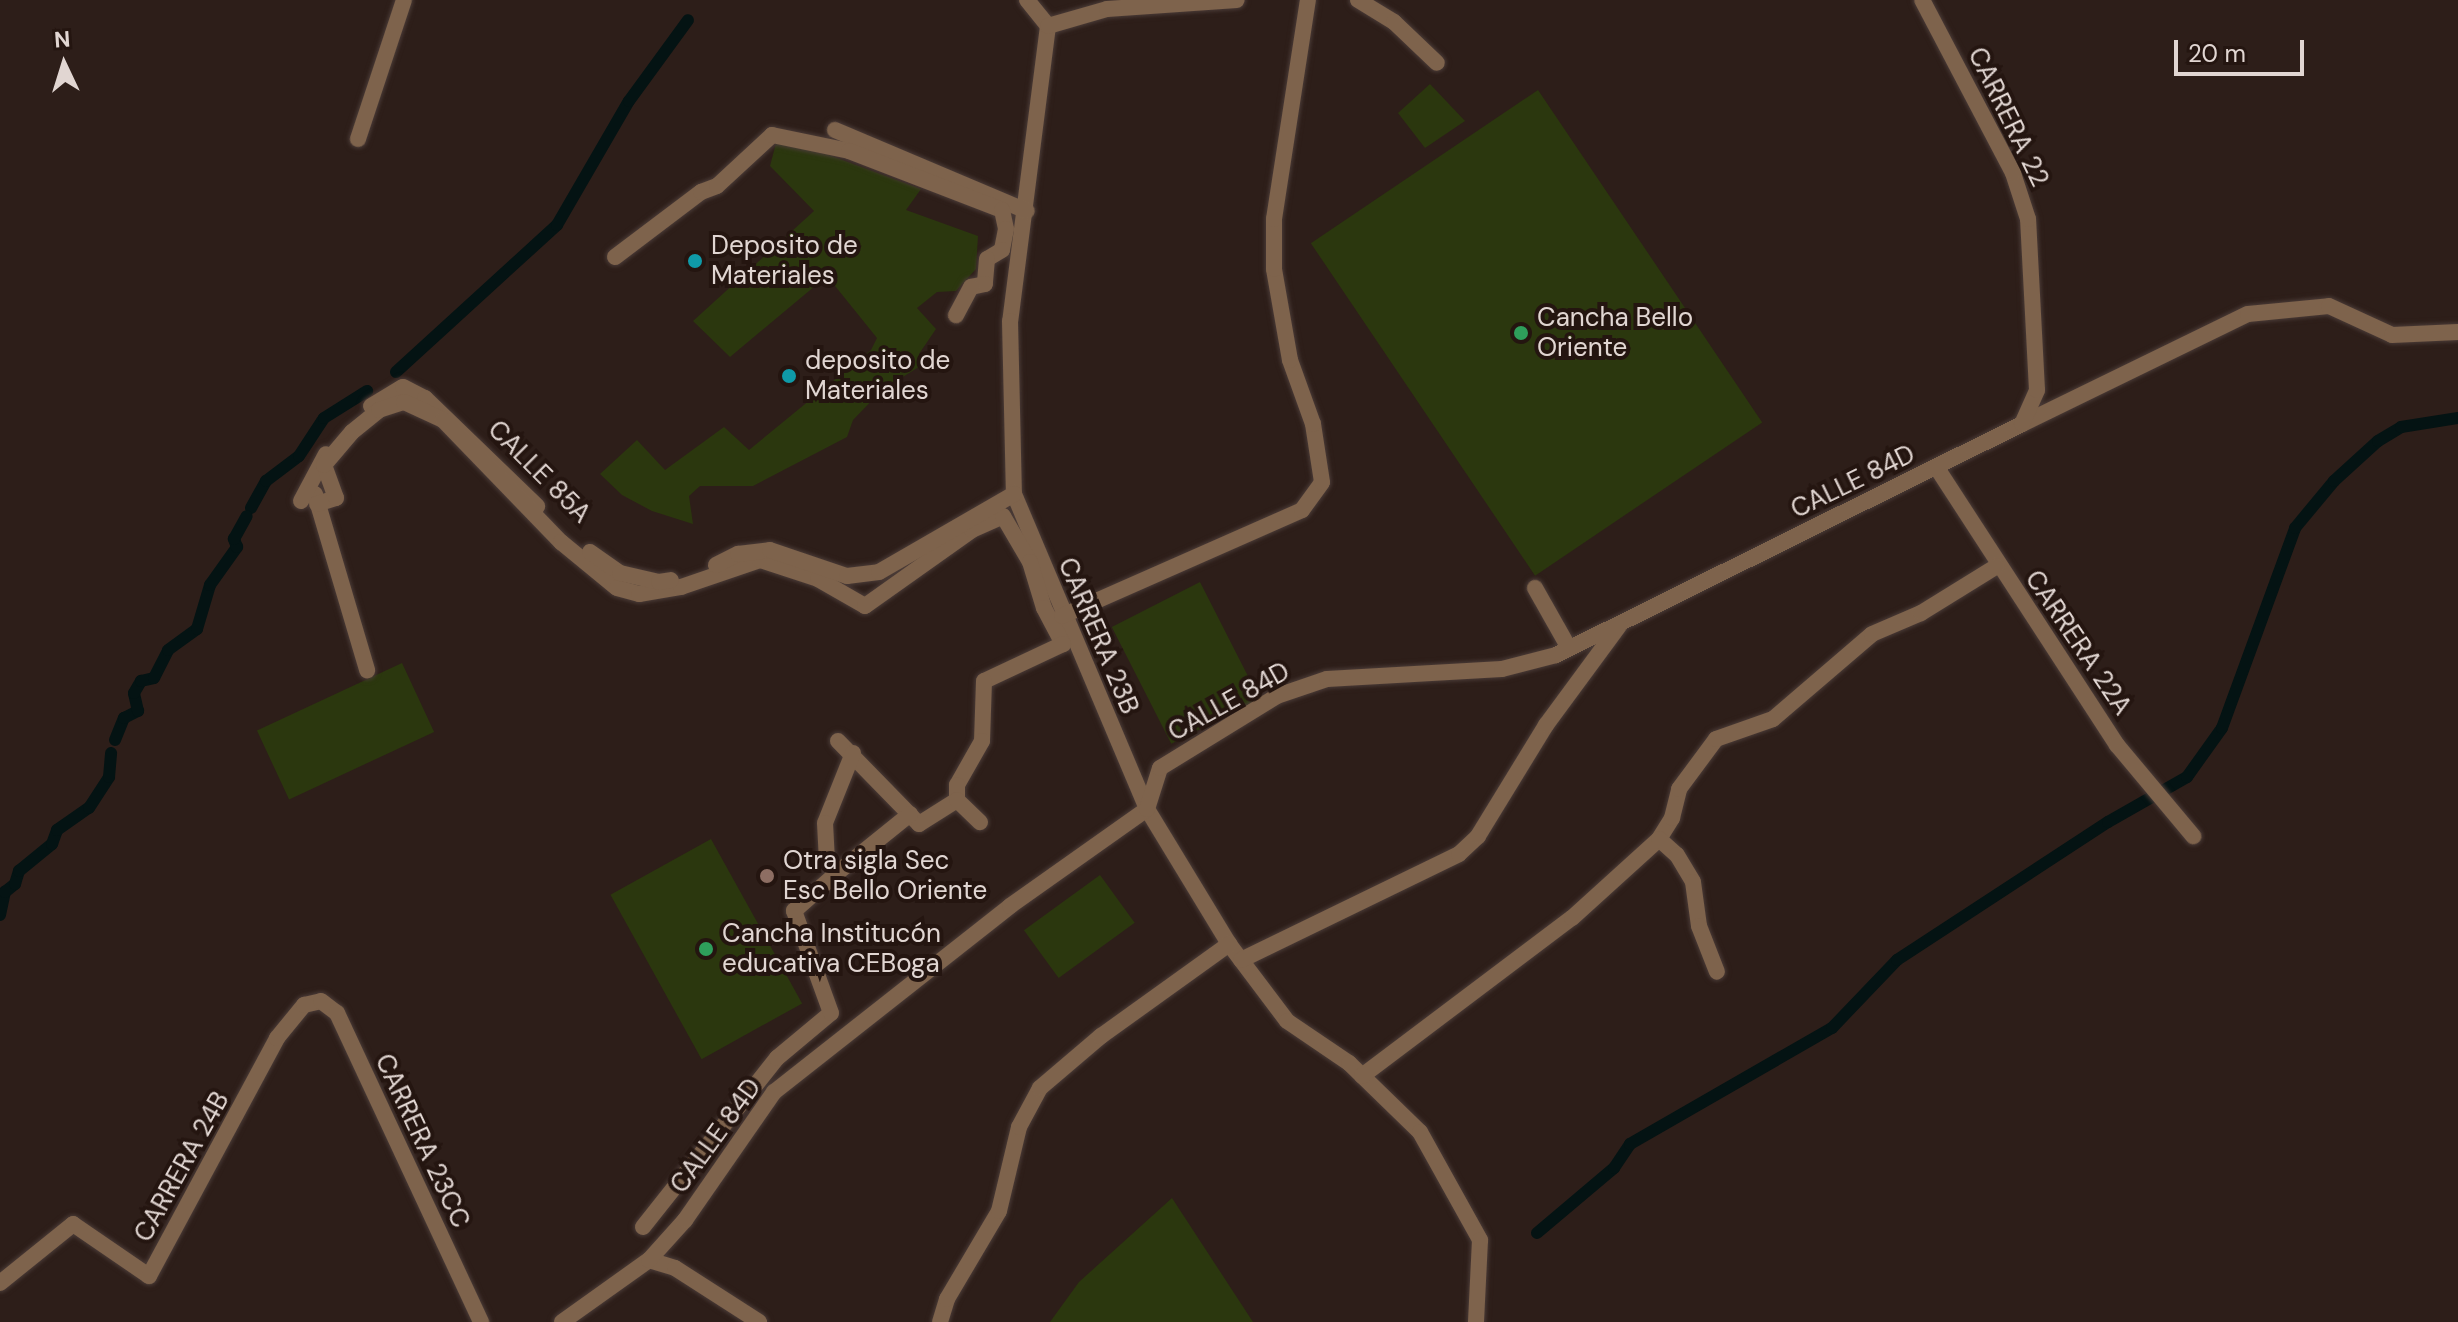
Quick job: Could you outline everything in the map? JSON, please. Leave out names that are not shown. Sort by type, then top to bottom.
[{"type":"street","points":[[358,139],[404,0]]},
{"type":"street","points":[[1027,0],[1048,26],[1107,9],[1237,0]]},
{"type":"street","points":[[1062,616],[1302,510],[1322,482],[1313,424],[1290,360],[1274,269],[1274,219],[1308,0]]},
{"type":"street","points":[[1358,0],[1394,22],[1437,63]]},
{"type":"street","name":"CARRERA 22","points":[[1922,0],[2022,197],[2028,219],[2037,390],[2022,424]]},
{"type":"street","name":"CARRERA 23B","points":[[1048,26],[1027,211],[1010,321],[1014,494],[1062,616],[1147,809],[1229,944],[1287,1021],[1362,1076],[1420,1132],[1480,1240],[1476,1322]]},
{"type":"street","points":[[835,130],[1027,211]]},
{"type":"street","points":[[615,257],[701,192],[717,186],[772,135],[849,151],[1002,210],[1006,229],[1002,250],[987,259],[985,284],[971,287],[956,315]]},
{"type":"street","name":"CALLE 84D","points":[[562,1322],[649,1260],[685,1220],[774,1092],[1010,906],[1147,809],[1160,768],[1277,696],[1327,679],[1502,669],[1569,648],[2248,314],[2329,306],[2392,335],[2458,332]]},
{"type":"street","name":"CALLE 85A","points":[[309,502],[311,481],[343,427],[403,387],[425,398],[477,443],[564,534],[620,573],[659,582],[694,575],[738,554],[770,550],[847,576],[879,572],[1014,494]]},
{"type":"street","points":[[367,670],[309,502],[336,498],[324,465],[352,432],[379,410],[404,402],[443,420],[561,542],[617,588],[639,594],[681,587],[760,560],[818,579],[865,606],[972,530],[1003,516],[1030,562],[1044,608],[1063,644],[984,681],[982,741],[957,785],[957,800],[980,822]]},
{"type":"street","name":"CARRERA 22A","points":[[1937,468],[1997,566],[2138,772],[2193,836]]},
{"type":"street","points":[[1362,1076],[1572,918],[1659,839],[1672,818],[1679,789],[1716,739],[1773,719],[1872,634],[1921,613],[1997,566]]},
{"type":"street","points":[[1535,588],[1569,648]]},
{"type":"street","points":[[1241,960],[1459,854],[1478,836],[1546,725],[1625,620]]},
{"type":"street","points":[[838,741],[919,824],[957,800]]},
{"type":"street","points":[[837,873],[827,861],[825,823],[853,753]]},
{"type":"street","points":[[643,1227],[777,1058],[831,1013],[794,911],[910,814]]},
{"type":"street","points":[[1659,839],[1677,855],[1693,882],[1699,926],[1717,972]]},
{"type":"street","points":[[940,1322],[947,1299],[999,1211],[1019,1127],[1040,1088],[1101,1036],[1229,944]]},
{"type":"street","name":"CARRERA 23CC","points":[[304,1005],[321,1001],[337,1013],[481,1322]]},
{"type":"street","name":"CARRERA 24B","points":[[0,1283],[73,1224],[149,1276],[277,1038],[304,1005]]},
{"type":"street","points":[[649,1260],[675,1268],[759,1322]]},
{"type":"green space","points":[[1430,84],[1465,121],[1425,148],[1398,113]]},
{"type":"green space","points":[[1538,90],[1762,422],[1535,576],[1311,243]]},
{"type":"green space","points":[[776,143],[829,155],[921,189],[906,210],[978,236],[976,269],[956,291],[937,292],[917,308],[936,329],[919,354],[922,365],[882,390],[853,420],[847,437],[753,486],[700,486],[689,496],[693,524],[652,511],[622,495],[600,474],[637,440],[665,470],[724,427],[749,450],[871,350],[877,338],[827,276],[730,357],[693,321],[814,211],[770,166]]},
{"type":"green space","points":[[1200,582],[1259,699],[1171,744],[1112,627]]},
{"type":"green space","points":[[402,663],[434,732],[289,799],[257,731]]},
{"type":"green space","name":"Cancha Institucón educativa CEBoga","points":[[711,839],[802,1003],[702,1059],[610,895]]},
{"type":"green space","points":[[1100,875],[1135,923],[1059,978],[1024,930]]},
{"type":"green space","points":[[1172,1198],[1253,1322],[1050,1322],[1079,1282]]},
{"type":"waterway","points":[[396,372],[557,225],[629,101],[688,20]]},
{"type":"waterway","points":[[251,508],[266,481],[299,456],[324,418],[367,391]]},
{"type":"waterway","points":[[1537,1233],[1614,1168],[1630,1144],[1832,1028],[1897,960],[2108,822],[2187,777],[2222,728],[2295,528],[2334,481],[2378,441],[2401,427],[2458,418]]},
{"type":"waterway","points":[[115,740],[124,718],[138,711],[134,693],[141,681],[154,678],[168,650],[197,629],[210,585],[237,547],[234,539],[247,516]]},
{"type":"waterway","points":[[0,915],[5,892],[15,884],[19,871],[52,844],[57,830],[89,808],[109,777],[111,753]]},
{"type":"place","name":"Deposito de Materiales","points":[[695,261]]},
{"type":"place","name":"Cancha Bello Oriente","points":[[1521,333]]},
{"type":"place","name":"deposito de Materiales","points":[[789,376]]},
{"type":"place","name":"Otra sigla Sec Esc Bello Oriente","points":[[767,876]]},
{"type":"place","name":"Cancha Institucón educativa CEBoga","points":[[706,949]]}]
